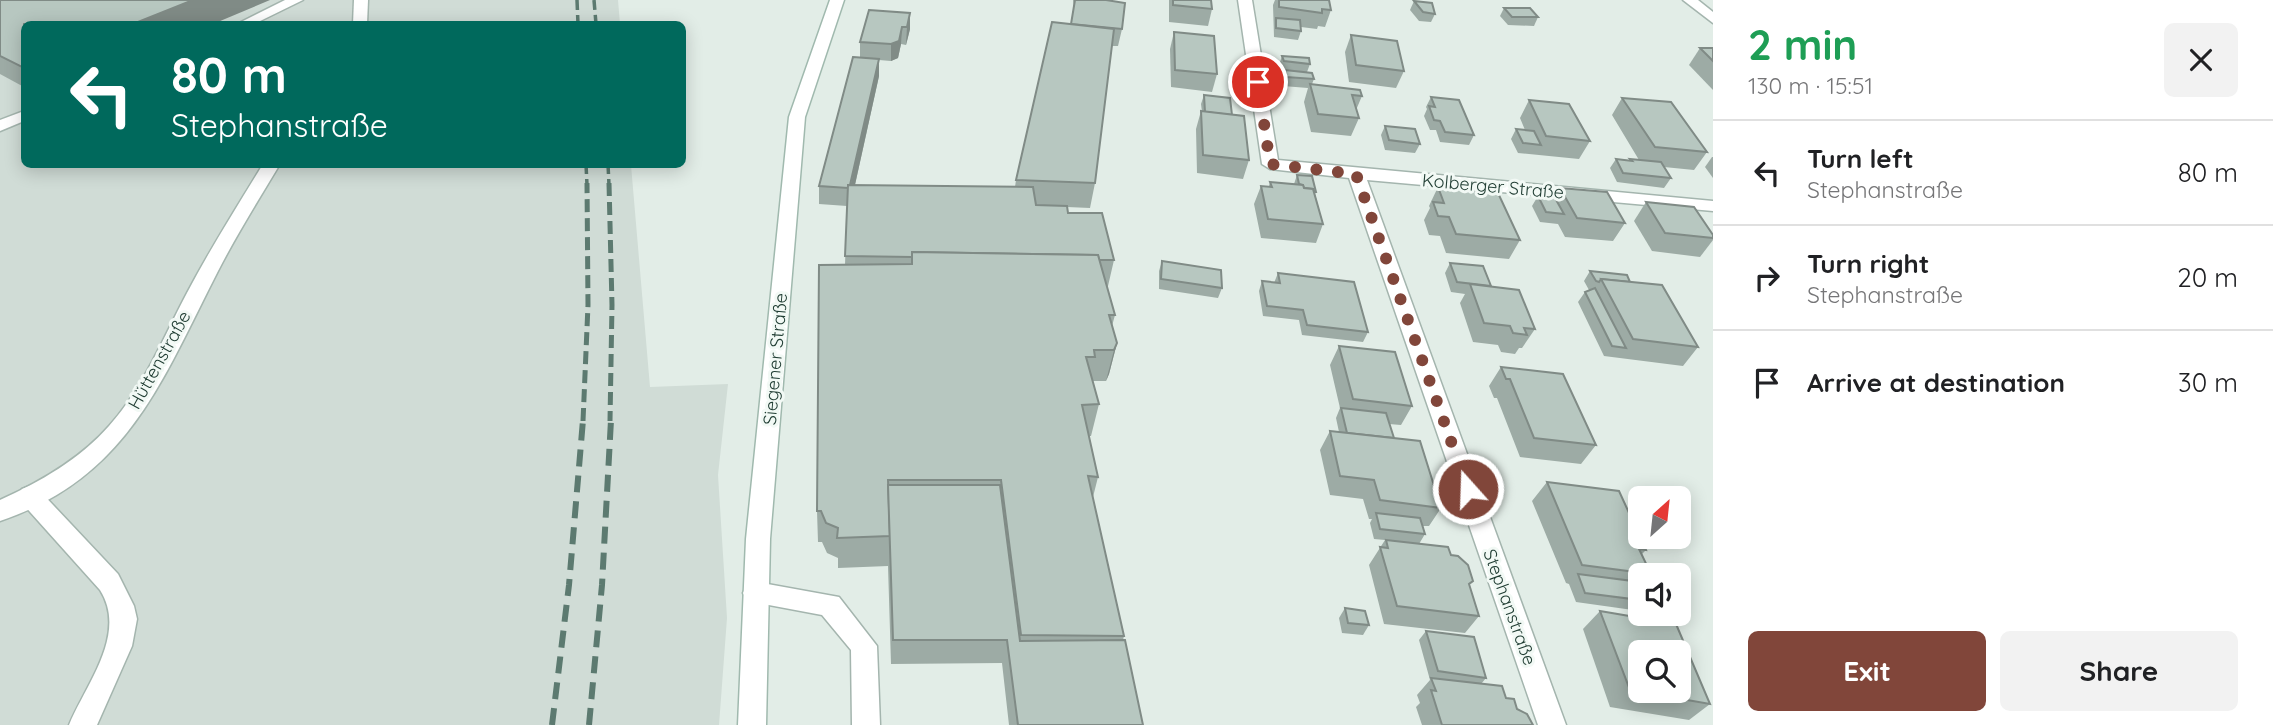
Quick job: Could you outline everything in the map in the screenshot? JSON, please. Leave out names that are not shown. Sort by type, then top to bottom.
[{"type":"street","points":[[250,21],[296,0]]},
{"type":"street","points":[[360,21],[361,0]]},
{"type":"street","name":"Siegener Straße","points":[[751,725],[758,539],[797,117],[837,0]]},
{"type":"street","points":[[1245,0],[1270,164],[1356,174]]},
{"type":"street","points":[[1690,0],[1713,19]]},
{"type":"street","points":[[0,127],[21,117]]},
{"type":"street","name":"Hüttenstraße","points":[[0,511],[63,477],[102,448],[144,393],[222,243],[269,168]]},
{"type":"street","name":"Kolberger Straße","points":[[1356,174],[1713,206]]},
{"type":"street","name":"Stephanstraße","points":[[1356,174],[1552,725]]},
{"type":"street","points":[[30,496],[69,542],[105,576],[118,594],[124,612],[121,636],[83,725]]},
{"type":"street","points":[[756,593],[830,605],[864,646],[866,725]]},
{"type":"shaded area","points":[[0,0],[618,0],[620,21],[21,21],[21,168],[631,168],[650,387],[728,384],[718,475],[727,618],[719,725],[0,725]]},
{"type":"building","points":[[0,0],[193,0],[140,21],[21,21],[21,66],[0,56]]},
{"type":"building","points":[[1075,0],[1125,3],[1122,29],[1071,24]]},
{"type":"building","points":[[1173,0],[1211,0],[1212,9],[1173,5]]},
{"type":"building","points":[[1279,0],[1329,0],[1331,10],[1322,9],[1322,13],[1279,7]]},
{"type":"building","points":[[1414,1],[1432,3],[1435,14],[1423,12]]},
{"type":"building","points":[[1504,8],[1530,8],[1538,17],[1512,17]]},
{"type":"building","points":[[869,10],[910,13],[907,27],[902,27],[899,41],[891,44],[860,42]]},
{"type":"building","points":[[1276,18],[1300,20],[1301,31],[1276,28]]},
{"type":"building","points":[[1052,22],[1114,29],[1095,183],[1016,180]]},
{"type":"building","points":[[1174,32],[1214,36],[1217,74],[1175,70]]},
{"type":"building","points":[[1351,35],[1397,41],[1404,71],[1356,65]]},
{"type":"building","points":[[1700,48],[1713,48],[1713,61]]},
{"type":"building","points":[[1282,56],[1309,58],[1310,64],[1284,61]]},
{"type":"building","points":[[853,57],[879,59],[850,185],[848,188],[819,186]]},
{"type":"building","points":[[1285,70],[1312,73],[1314,79],[1286,77]]},
{"type":"building","points":[[1310,84],[1360,90],[1362,96],[1352,95],[1359,118],[1318,114]]},
{"type":"building","points":[[1204,95],[1230,98],[1232,115],[1205,112]]},
{"type":"building","points":[[1431,97],[1459,100],[1474,135],[1445,132],[1440,121],[1434,120],[1429,106],[1435,107]]},
{"type":"building","points":[[1622,98],[1671,102],[1707,152],[1655,147]]},
{"type":"building","points":[[1529,100],[1569,104],[1590,141],[1546,136]]},
{"type":"building","points":[[1201,111],[1244,116],[1249,160],[1203,155]]},
{"type":"building","points":[[1385,126],[1415,129],[1420,144],[1389,140]]},
{"type":"building","points":[[1516,129],[1534,131],[1541,145],[1523,143]]},
{"type":"building","points":[[1616,159],[1661,162],[1671,178],[1623,173]]},
{"type":"building","points":[[1297,175],[1312,176],[1316,192],[1299,184]]},
{"type":"building","points":[[1270,182],[1303,185],[1304,188],[1313,189],[1323,224],[1268,219],[1261,186],[1272,187]]},
{"type":"building","points":[[848,185],[1033,187],[1036,205],[1067,206],[1068,213],[1102,213],[1114,260],[1099,260],[1098,255],[912,252],[912,257],[845,256]]},
{"type":"building","points":[[1438,187],[1498,193],[1520,240],[1456,234],[1449,217],[1438,216],[1433,202],[1444,203]]},
{"type":"building","points":[[1560,188],[1607,192],[1625,223],[1577,218]]},
{"type":"building","points":[[1538,196],[1555,198],[1564,214],[1546,212]]},
{"type":"building","points":[[1646,202],[1694,207],[1713,238],[1665,233]]},
{"type":"building","points":[[912,252],[1098,255],[1115,315],[1109,315],[1117,343],[1114,350],[1094,350],[1095,357],[1086,357],[1099,404],[1082,405],[1098,477],[1088,476],[1124,636],[1021,635],[1001,480],[888,480],[890,536],[837,538],[838,528],[826,523],[821,511],[817,511],[819,265],[912,264]]},
{"type":"building","points":[[1162,261],[1221,270],[1222,288],[1161,279]]},
{"type":"building","points":[[1450,263],[1483,266],[1491,286],[1457,282]]},
{"type":"building","points":[[1590,271],[1627,275],[1630,282],[1601,279],[1599,282]]},
{"type":"building","points":[[1278,273],[1354,282],[1368,332],[1307,325],[1303,310],[1267,306],[1262,281],[1280,283]]},
{"type":"building","points":[[1601,279],[1662,285],[1698,347],[1633,339]]},
{"type":"building","points":[[1470,284],[1519,290],[1535,329],[1524,328],[1527,335],[1513,333],[1510,326],[1484,323]]},
{"type":"building","points":[[1595,288],[1626,348],[1612,346],[1585,292]]},
{"type":"building","points":[[1339,346],[1395,352],[1412,406],[1353,399]]},
{"type":"building","points":[[1501,367],[1563,374],[1596,445],[1534,438],[1510,379],[1506,379]]},
{"type":"building","points":[[1341,408],[1386,413],[1394,438],[1347,433]]},
{"type":"building","points":[[1330,431],[1420,441],[1441,508],[1380,500],[1374,480],[1340,476]]},
{"type":"building","points":[[1547,482],[1619,491],[1628,511],[1628,550],[1639,550],[1646,563],[1628,563],[1628,571],[1582,565]]},
{"type":"building","points":[[888,485],[1000,485],[1020,641],[1125,640],[1143,725],[1018,725],[1007,640],[893,640]]},
{"type":"building","points":[[1376,513],[1420,518],[1425,534],[1380,529]]},
{"type":"building","points":[[1386,540],[1448,547],[1451,555],[1458,556],[1468,565],[1473,581],[1469,584],[1479,616],[1397,606],[1380,547],[1388,548]]},
{"type":"building","points":[[1578,574],[1628,580],[1628,598],[1585,593]]},
{"type":"building","points":[[1345,608],[1365,611],[1369,625],[1348,623]]},
{"type":"building","points":[[1600,611],[1628,616],[1628,626],[1677,626],[1683,640],[1628,640],[1628,685]]},
{"type":"building","points":[[1426,631],[1474,637],[1486,678],[1438,671]]},
{"type":"building","points":[[1691,659],[1710,704],[1691,701]]},
{"type":"building","points":[[1431,678],[1502,686],[1506,698],[1514,699],[1517,709],[1527,714],[1533,725],[1442,725],[1431,690],[1436,691]]},
{"type":"railway","points":[[577,0],[578,21]]},
{"type":"railway","points":[[594,0],[596,21]]},
{"type":"railway","points":[[586,168],[587,185]]},
{"type":"railway","points":[[608,168],[609,185]]},
{"type":"railway","points":[[583,421],[588,305],[587,183]]},
{"type":"railway","points":[[609,183],[612,305],[610,421]]},
{"type":"railway","points":[[552,725],[569,585],[583,420]]},
{"type":"railway","points":[[589,725],[602,585],[611,420]]},
{"type":"route","points":[[1258,82],[1270,164],[1356,174],[1468,489]]}]
